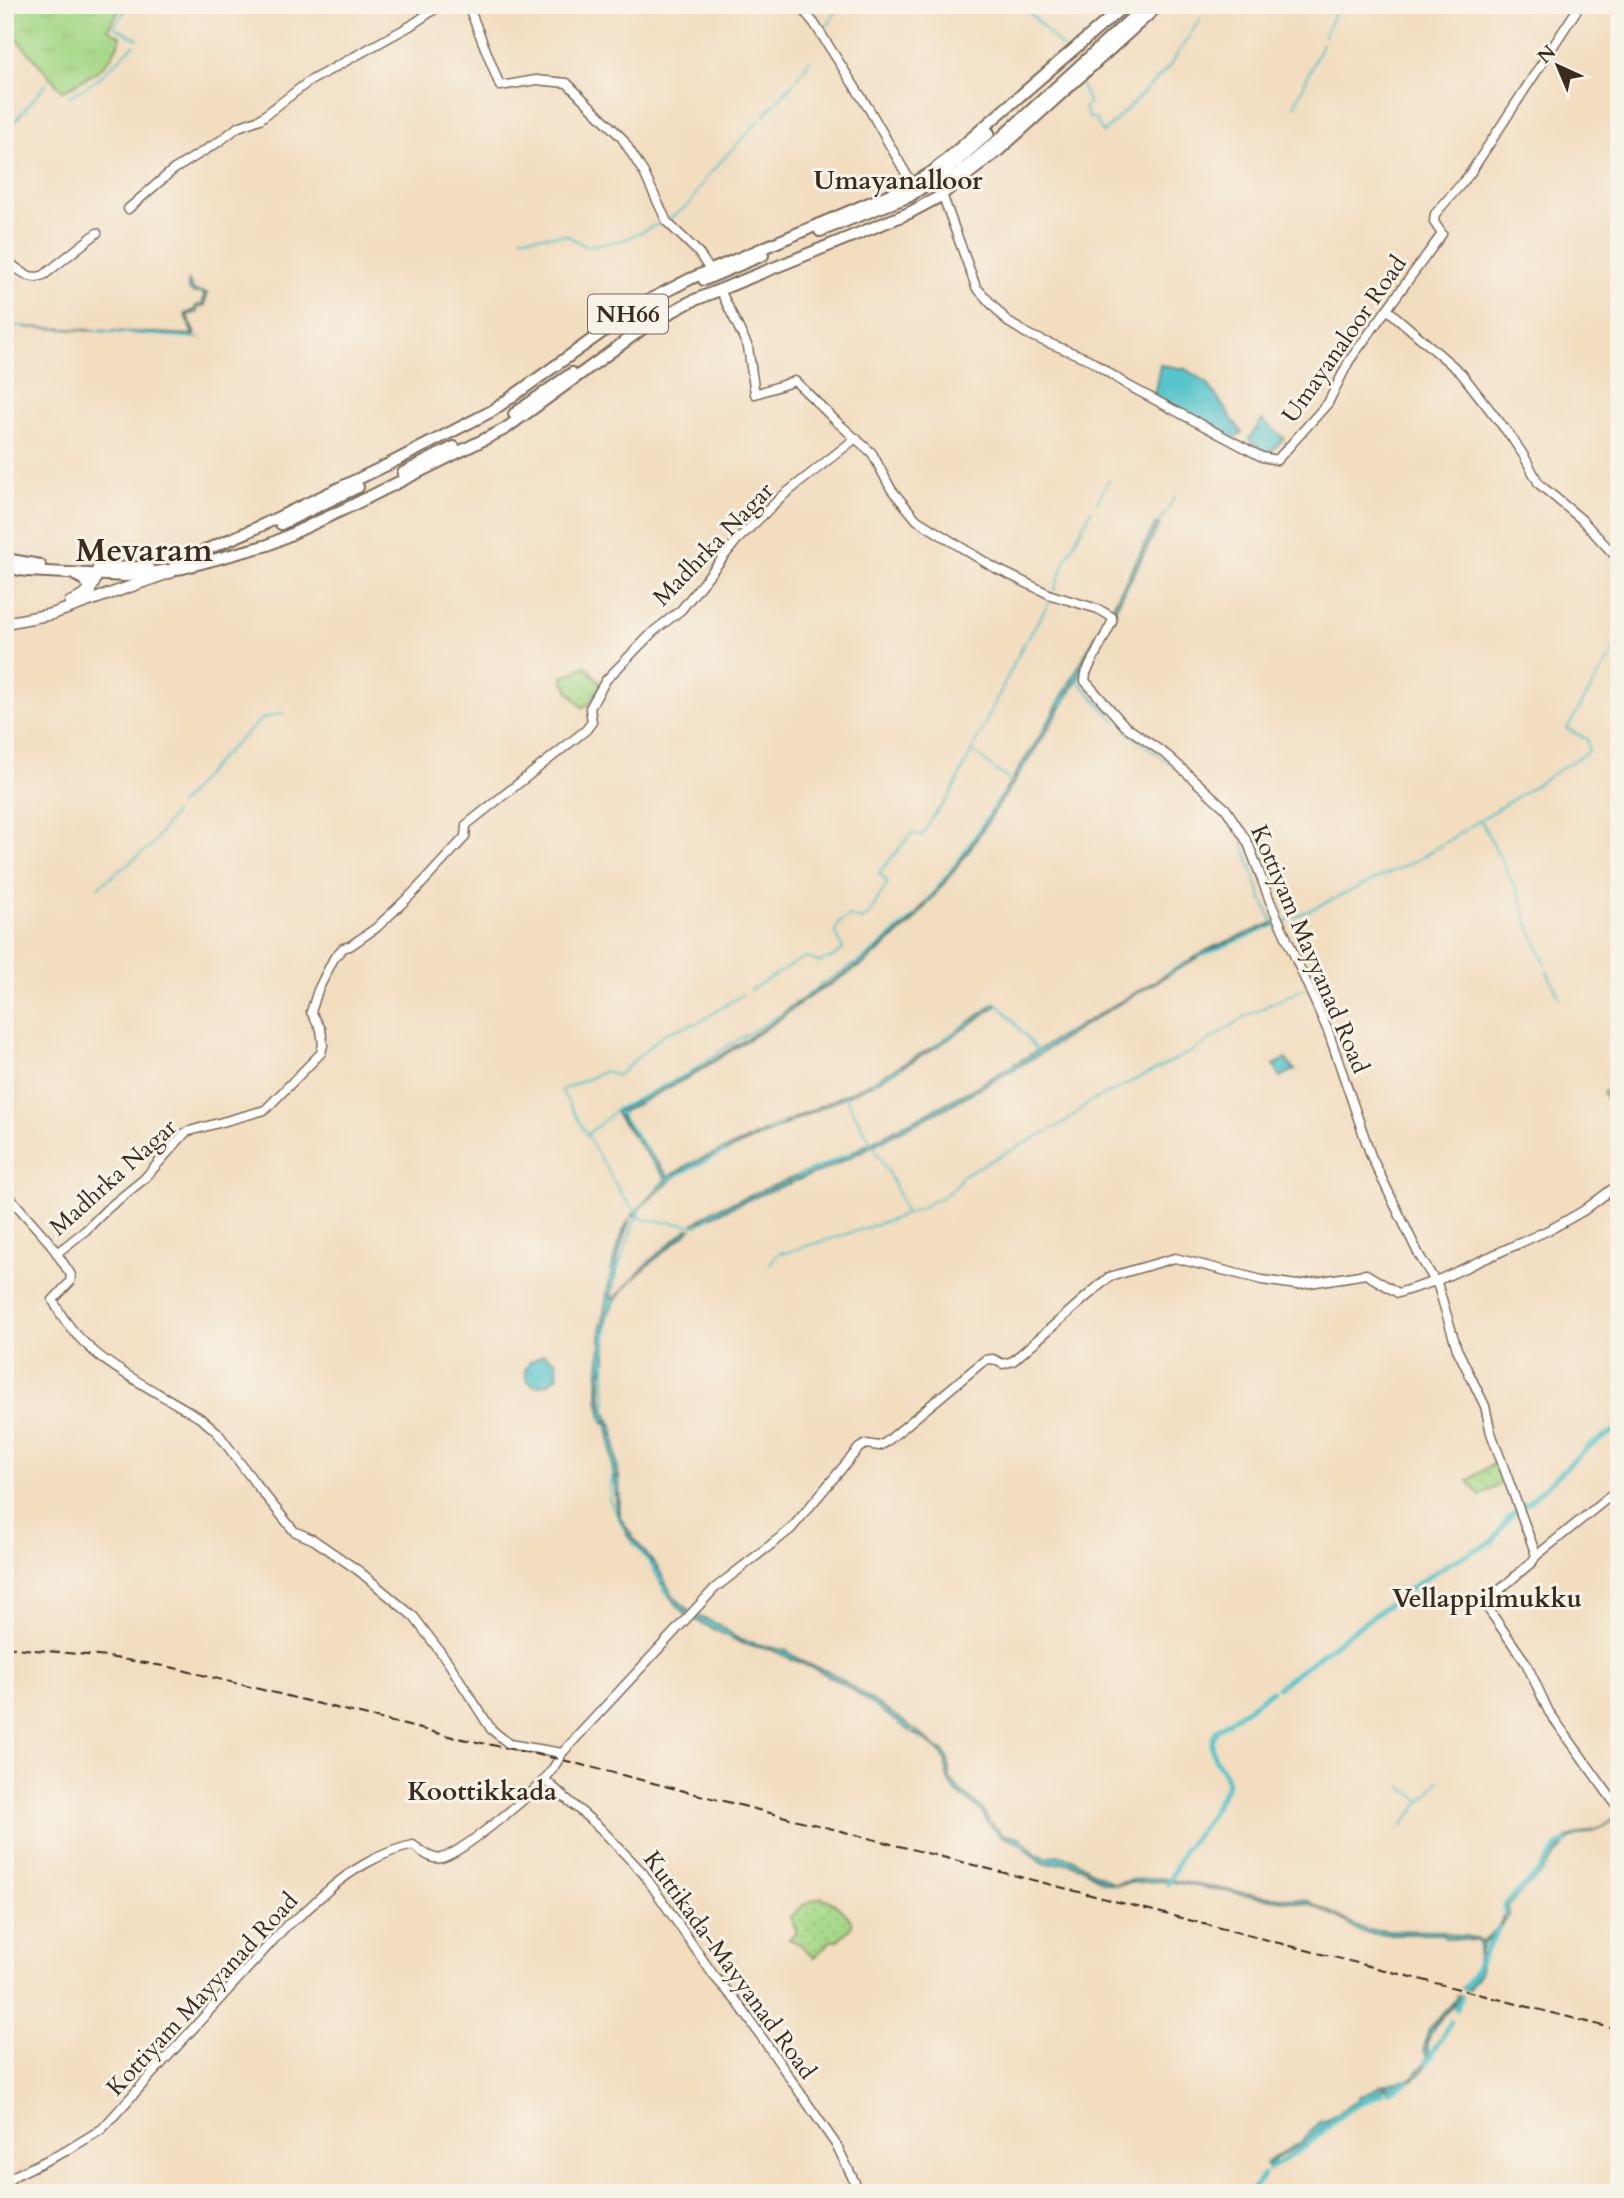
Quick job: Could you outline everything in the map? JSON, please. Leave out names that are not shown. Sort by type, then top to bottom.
[{"type":"highway","name":"NH66","points":[[5,567],[73,574],[182,562],[387,465],[492,411],[640,306],[710,270],[912,184],[932,172],[1125,5]]},
{"type":"highway","points":[[235,538],[264,530],[312,510],[495,417],[630,319],[672,294],[909,196],[945,172],[1135,5]]},
{"type":"highway","points":[[245,551],[502,424],[637,327],[677,302],[914,203],[947,183],[1004,135],[1146,5]]},
{"type":"highway","name":"NH66","points":[[5,559],[127,576],[183,568],[268,545],[349,507],[505,429],[649,324],[690,302],[909,213],[942,194],[998,151],[1160,5]]},
{"type":"highway","points":[[73,574],[84,579],[89,585],[90,597]]},
{"type":"main road","points":[[5,623],[42,615],[51,608],[183,568]]},
{"type":"main road","points":[[90,597],[100,573]]},
{"type":"street","points":[[128,209],[173,170],[238,127],[260,119],[309,82],[410,26],[441,5]]},
{"type":"street","points":[[468,5],[500,86],[536,80],[568,83],[622,138],[644,173],[667,222],[698,253],[710,270]]},
{"type":"street","points":[[799,5],[814,23],[859,93],[912,184]]},
{"type":"street","name":"Umayanaloor Road","points":[[942,194],[976,288],[1008,322],[1029,335],[1088,359],[1127,385],[1268,459],[1277,460],[1321,412],[1336,391],[1349,361],[1442,234],[1434,222],[1435,214],[1469,175],[1580,5]]},
{"type":"street","points":[[5,259],[32,278],[38,278],[97,233]]},
{"type":"street","name":"Kottiyam Mayyanad Road","points":[[720,290],[748,347],[754,393],[794,381],[872,453],[891,489],[917,520],[993,567],[1051,595],[1098,608],[1112,617],[1112,622],[1086,673],[1085,681],[1125,726],[1168,756],[1226,809],[1248,843],[1270,901],[1328,1031],[1371,1156],[1419,1255],[1436,1282],[1457,1349],[1485,1406],[1491,1433],[1536,1556]]},
{"type":"street","points":[[1388,310],[1461,373],[1512,438],[1539,484],[1581,519],[1619,560]]},
{"type":"street","name":"Madhrka Nagar","points":[[57,1252],[144,1179],[186,1132],[265,1110],[321,1053],[322,1033],[311,1012],[334,958],[344,947],[350,946],[376,928],[415,891],[465,837],[466,825],[586,730],[592,722],[590,708],[612,673],[654,631],[681,610],[737,540],[780,498],[856,438]]},
{"type":"street","name":"Kottiyam Mayyanad Road","points":[[5,2183],[102,2130],[287,1925],[300,1917],[333,1886],[365,1864],[394,1849],[412,1845],[433,1859],[441,1858],[487,1828],[545,1780],[562,1754],[715,1588],[791,1529],[859,1448],[866,1444],[879,1446],[885,1443],[985,1360],[993,1359],[1003,1364],[1013,1361],[1112,1275],[1175,1258],[1262,1280],[1297,1285],[1366,1274],[1398,1293],[1436,1282],[1553,1228],[1583,1211],[1619,1184]]},
{"type":"street","points":[[5,1192],[57,1252],[72,1278],[53,1300],[80,1339],[99,1358],[203,1420],[217,1432],[294,1531],[314,1540],[354,1567],[414,1617],[448,1662],[491,1729],[509,1744],[562,1754]]},
{"type":"street","points":[[1619,1489],[1536,1556],[1484,1603],[1526,1663],[1549,1712],[1619,1810]]},
{"type":"street","name":"Kuttikada-Mayyanad Road","points":[[545,1780],[600,1828],[643,1873],[714,1976],[738,2003],[837,2146],[860,2193]]},
{"type":"green space","points":[[7,5],[122,5],[108,29],[121,37],[105,65],[62,91],[5,25]]},
{"type":"green space","points":[[586,666],[601,684],[590,704],[582,707],[563,683],[563,677]]},
{"type":"green space","points":[[1619,1080],[1619,1096],[1609,1103],[1603,1093]]},
{"type":"green space","points":[[1492,1464],[1505,1482],[1480,1496],[1468,1481]]},
{"type":"green space","points":[[822,1897],[845,1913],[852,1926],[837,1941],[830,1941],[814,1958],[800,1944],[789,1939],[797,1931],[790,1917],[804,1904]]},
{"type":"water","points":[[188,280],[194,291],[201,292],[193,293],[188,289]]},
{"type":"water","points":[[201,292],[207,293],[205,305],[197,307],[197,312],[187,315],[194,336],[23,327],[193,335],[185,314],[195,310],[196,306],[203,304],[204,295]]},
{"type":"water","points":[[1160,365],[1185,369],[1207,383],[1242,433],[1233,438],[1154,396]]},
{"type":"water","points":[[1262,420],[1284,438],[1267,456],[1249,439]]},
{"type":"water","points":[[1156,523],[1159,525],[1114,611],[1111,610]]},
{"type":"water","points":[[1106,617],[1109,619],[1079,677],[1042,739],[965,857],[912,923],[864,964],[806,999],[774,1023],[693,1075],[622,1112],[620,1116],[669,1177],[689,1164],[868,1084],[936,1045],[996,1003],[998,1005],[940,1045],[880,1080],[682,1171],[632,1216],[666,1179],[616,1111],[692,1073],[773,1022],[790,1007],[862,962],[909,923],[964,855],[1042,733]]},
{"type":"water","points":[[1275,922],[1276,924],[1216,948],[1192,961],[947,1107],[831,1167],[692,1225],[714,1210],[839,1159],[967,1092],[1211,948]]},
{"type":"water","points":[[1285,1059],[1295,1070],[1280,1077],[1274,1065]]},
{"type":"water","points":[[630,1218],[619,1253],[611,1298],[616,1297],[651,1260],[687,1229],[691,1229],[642,1270],[620,1294],[606,1320],[603,1319],[612,1267],[619,1241]]},
{"type":"water","points":[[606,1322],[606,1358],[601,1391],[603,1406],[614,1430],[618,1473],[613,1473],[607,1421],[604,1423],[598,1398],[601,1323]]},
{"type":"water","points":[[544,1354],[556,1361],[558,1376],[548,1384],[535,1386],[527,1380],[525,1370],[529,1363]]},
{"type":"water","points":[[614,1476],[619,1476],[620,1517],[658,1568],[671,1593],[689,1611],[686,1615],[665,1591],[650,1562],[627,1535],[617,1510]]},
{"type":"water","points":[[693,1614],[719,1625],[740,1640],[787,1651],[805,1663],[832,1673],[913,1728],[910,1731],[845,1685],[823,1673],[772,1650],[743,1644],[690,1617]]},
{"type":"water","points":[[916,1730],[942,1750],[948,1758],[950,1779],[981,1807],[990,1822],[1004,1835],[1019,1837],[1036,1854],[1048,1858],[1056,1855],[1073,1859],[1114,1884],[1129,1883],[1119,1885],[1111,1884],[1071,1864],[1044,1863],[1019,1843],[999,1834],[978,1808],[962,1797],[949,1782],[943,1757],[913,1733]]},
{"type":"water","points":[[1619,1816],[1605,1826],[1572,1838],[1565,1844],[1541,1873],[1508,1905],[1509,1916],[1505,1914],[1505,1905],[1541,1872],[1555,1850],[1568,1838],[1601,1827]]},
{"type":"water","points":[[1159,1878],[1269,1899],[1167,1881],[1130,1883],[1131,1880]]},
{"type":"water","points":[[1271,1897],[1307,1900],[1365,1930],[1441,1931],[1482,1942],[1499,1927],[1503,1917],[1506,1918],[1500,1928],[1484,1943],[1480,1952],[1480,1973],[1468,1990],[1462,1988],[1475,1974],[1480,1946],[1478,1941],[1446,1938],[1441,1934],[1360,1932],[1311,1904]]},
{"type":"water","points":[[1457,1995],[1462,1996],[1432,2031],[1428,2047],[1430,2055],[1424,2070],[1408,2082],[1386,2088],[1386,2084],[1410,2079],[1424,2065],[1428,2030]]},
{"type":"water","points":[[1384,2084],[1384,2089],[1332,2120],[1302,2145],[1278,2157],[1267,2167],[1265,2164],[1268,2161],[1301,2142],[1321,2120],[1323,2122],[1358,2100],[1358,2097]]},
{"type":"waterway","points":[[128,5],[114,27],[138,39]]},
{"type":"waterway","points":[[1022,5],[1063,48]]},
{"type":"waterway","points":[[1204,13],[1209,5]]},
{"type":"waterway","points":[[1324,36],[1338,5]]},
{"type":"waterway","points":[[828,25],[836,12]]},
{"type":"waterway","points":[[1080,84],[1089,104],[1084,108],[1089,118],[1095,118],[1103,133],[1169,67],[1201,18]]},
{"type":"waterway","points":[[1294,107],[1322,44]]},
{"type":"waterway","points":[[68,97],[97,80],[134,45]]},
{"type":"waterway","points":[[798,78],[810,60]]},
{"type":"waterway","points":[[764,116],[794,82]]},
{"type":"waterway","points":[[5,133],[46,84]]},
{"type":"waterway","points":[[669,219],[690,204],[707,176],[760,120]]},
{"type":"waterway","points":[[522,237],[566,235],[586,246],[624,240],[660,223]]},
{"type":"waterway","points":[[5,325],[23,326]]},
{"type":"waterway","points":[[95,331],[199,338]]},
{"type":"waterway","points":[[1097,502],[1109,480]]},
{"type":"waterway","points":[[1160,523],[1175,496]]},
{"type":"waterway","points":[[1054,591],[1066,559],[1092,509]]},
{"type":"waterway","points":[[750,990],[805,957],[819,962],[833,957],[843,949],[835,931],[840,922],[849,916],[862,920],[868,916],[888,882],[879,873],[912,833],[922,836],[932,818],[950,796],[1021,649],[1051,600]]},
{"type":"waterway","points":[[1284,922],[1419,859],[1589,751],[1587,739],[1567,729],[1619,642]]},
{"type":"waterway","points":[[1078,681],[1117,723]]},
{"type":"waterway","points":[[1062,704],[1068,694]]},
{"type":"waterway","points":[[179,805],[221,757],[262,719],[283,713]]},
{"type":"waterway","points":[[1126,731],[1175,767]]},
{"type":"waterway","points":[[972,751],[1011,782]]},
{"type":"waterway","points":[[1018,776],[1026,763]]},
{"type":"waterway","points":[[925,903],[959,859],[997,802]]},
{"type":"waterway","points":[[1212,802],[1229,821]]},
{"type":"waterway","points":[[98,887],[151,846],[174,813]]},
{"type":"waterway","points":[[1481,821],[1521,898],[1524,913],[1545,964]]},
{"type":"waterway","points":[[1242,841],[1263,902],[1280,932]]},
{"type":"waterway","points":[[804,997],[867,956],[917,913]]},
{"type":"waterway","points":[[1199,957],[1272,927]]},
{"type":"waterway","points":[[1167,973],[1184,963]]},
{"type":"waterway","points":[[1547,971],[1560,999]]},
{"type":"waterway","points":[[770,1264],[779,1252],[785,1253],[912,1212],[951,1190],[963,1175],[1066,1122],[1090,1102],[1193,1051],[1246,1016],[1305,988]]},
{"type":"waterway","points":[[710,1217],[698,1226],[643,1219],[623,1197],[561,1090],[606,1071],[617,1076],[665,1033],[700,1022],[743,994]]},
{"type":"waterway","points":[[997,1005],[999,1004],[1038,1051]]},
{"type":"waterway","points":[[588,1134],[617,1109],[687,1074],[780,1015]]},
{"type":"waterway","points":[[932,1047],[971,1022]]},
{"type":"waterway","points":[[872,1083],[901,1067]]},
{"type":"waterway","points":[[845,1096],[885,1167],[905,1212]]},
{"type":"waterway","points":[[620,1113],[656,1162]]},
{"type":"waterway","points":[[767,1131],[781,1125]]},
{"type":"waterway","points":[[670,1179],[724,1152]]},
{"type":"waterway","points":[[797,1177],[853,1152]]},
{"type":"waterway","points":[[612,1287],[643,1204]]},
{"type":"waterway","points":[[605,1353],[608,1314]]},
{"type":"waterway","points":[[605,1362],[606,1409]]},
{"type":"waterway","points":[[1278,1687],[1405,1592],[1448,1564],[1493,1541],[1509,1517],[1588,1447],[1619,1428]]},
{"type":"waterway","points":[[613,1473],[609,1499],[623,1527]]},
{"type":"waterway","points":[[632,1541],[661,1582]]},
{"type":"waterway","points":[[663,1587],[668,1595]]},
{"type":"waterway","points":[[1168,1884],[1183,1851],[1204,1826],[1228,1784],[1213,1754],[1213,1739],[1217,1730],[1272,1691]]},
{"type":"waterway","points":[[1402,1826],[1439,1780]]},
{"type":"waterway","points":[[1401,1786],[1421,1801]]},
{"type":"waterway","points":[[1505,1912],[1505,1905],[1540,1871],[1558,1846],[1566,1842]]},
{"type":"waterway","points":[[1465,1988],[1498,1929]]},
{"type":"waterway","points":[[1456,2009],[1461,1998]]},
{"type":"waterway","points":[[1426,2063],[1451,2022]]},
{"type":"waterway","points":[[1388,2091],[1407,2082]]},
{"type":"waterway","points":[[1269,2169],[1306,2146],[1346,2111],[1382,2093]]},
{"type":"waterway","points":[[1250,2193],[1264,2175]]},
{"type":"railway","points":[[5,1647],[108,1657],[170,1667],[453,1737],[559,1759],[1619,2030]]},
{"type":"district","name":"Umayanalloor","points":[[898,180]]},
{"type":"district","name":"Mevaram","points":[[144,550]]},
{"type":"district","name":"Vellappilmukku","points":[[1487,1598]]},
{"type":"district","name":"Koottikkada","points":[[482,1791]]}]
